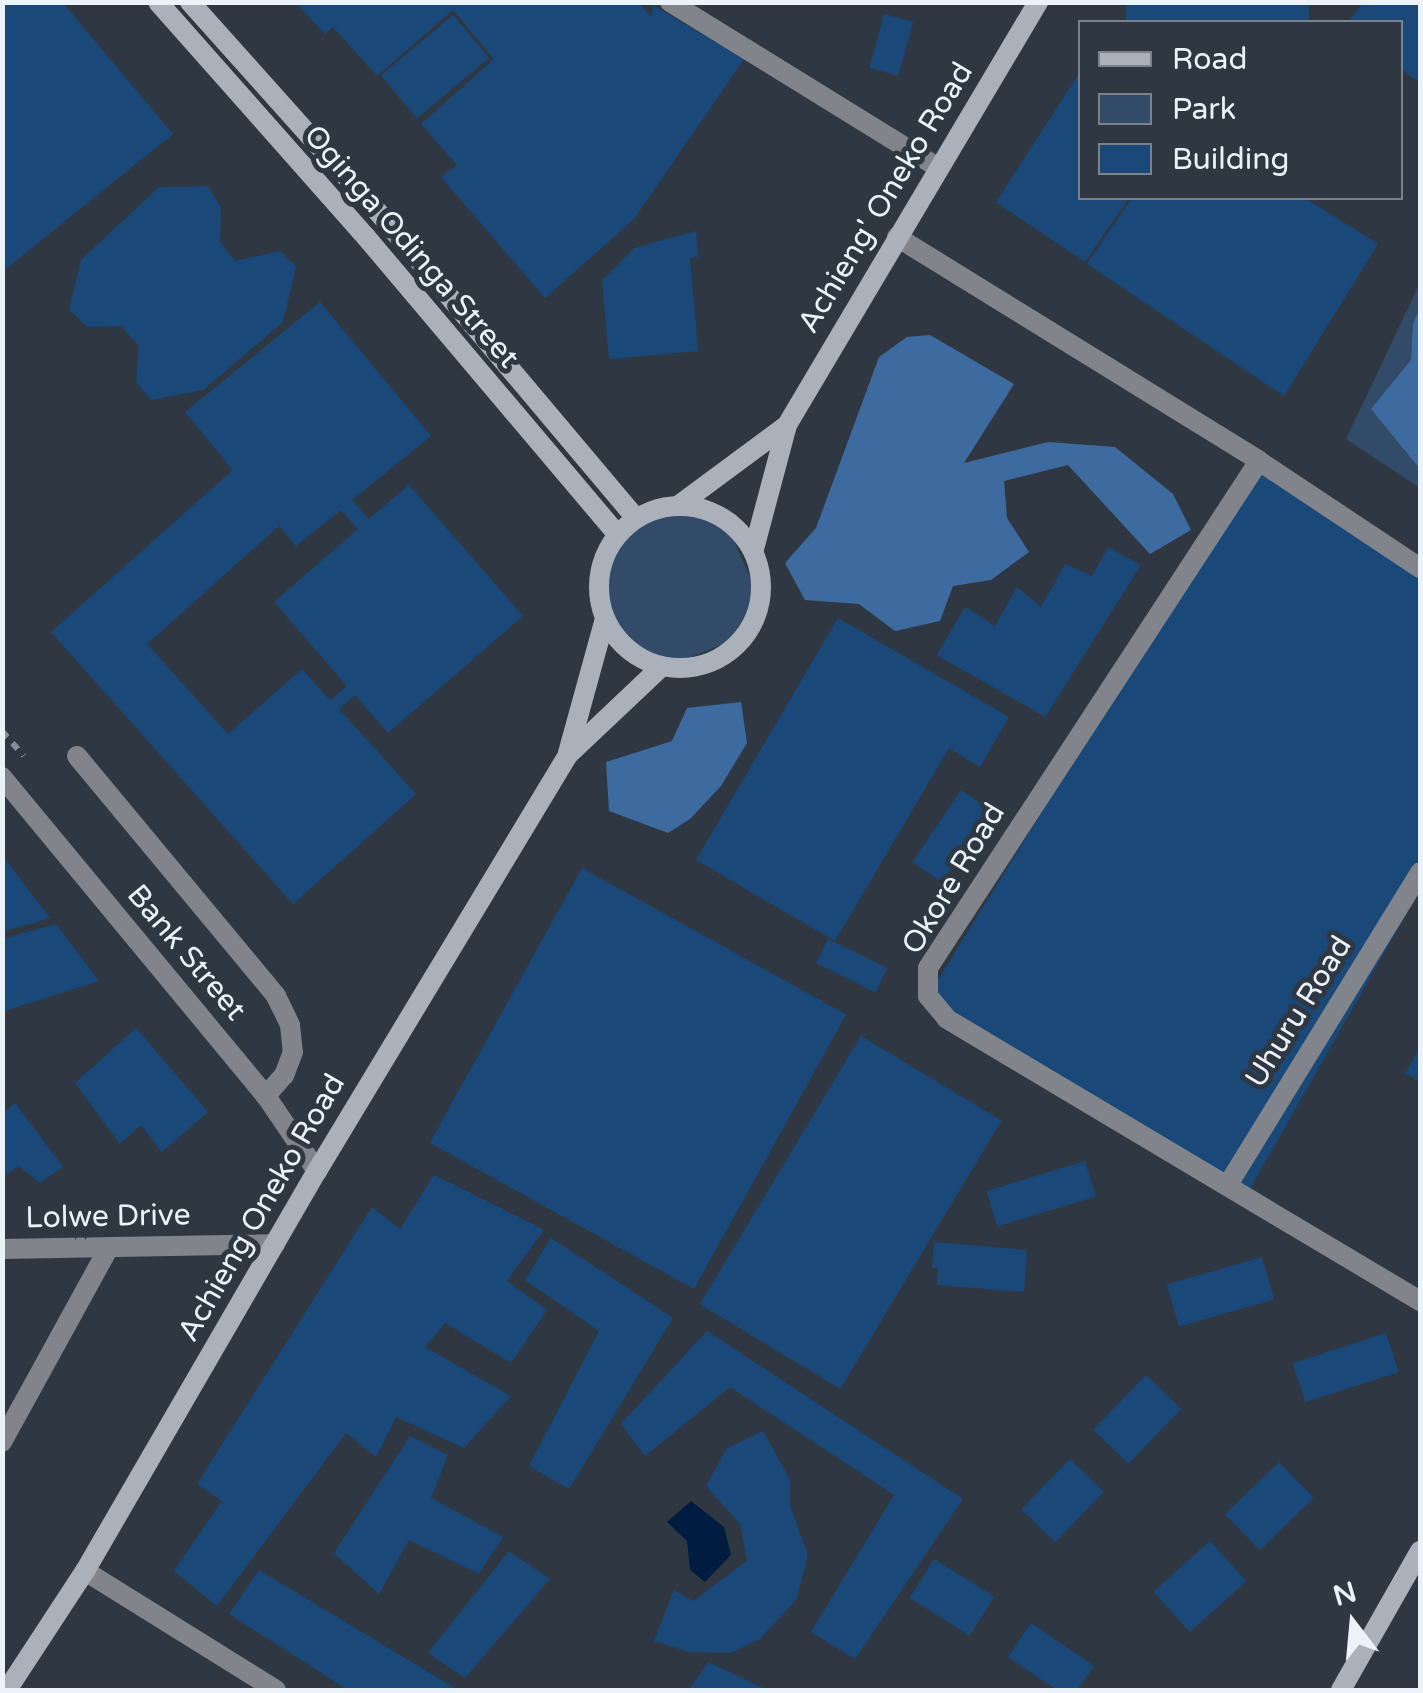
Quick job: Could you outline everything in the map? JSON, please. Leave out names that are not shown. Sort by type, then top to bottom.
[{"type":"main road","name":"Oginga Odinga Street","points":[[158,2],[366,237],[616,534]]},
{"type":"main road","name":"Oginga Odinga Street","points":[[190,2],[384,219],[636,518]]},
{"type":"main road","name":"Achieng' Oneko Road","points":[[754,549],[786,425],[1038,2]]},
{"type":"main road","name":"Achieng' Oneko Road","points":[[679,505],[786,425]]},
{"type":"main road","points":[[679,505],[723,517],[754,549],[762,574],[762,601],[753,626],[736,647],[714,662],[688,668],[662,666],[638,657],[618,640],[605,619],[598,594],[600,568],[616,534],[636,518],[679,505]]},
{"type":"main road","name":"Achieng Oneko Road","points":[[568,755],[605,619]]},
{"type":"main road","name":"Achieng Oneko Road","points":[[8,1690],[85,1570],[317,1171],[568,755],[662,666]]},
{"type":"main road","points":[[1341,1690],[1420,1550]]},
{"type":"street","points":[[670,2],[937,166]]},
{"type":"street","points":[[897,237],[1260,461],[1420,568]]},
{"type":"street","name":"Okore Road","points":[[1260,461],[928,968],[928,996],[947,1019],[1229,1183],[1420,1301]]},
{"type":"street","points":[[77,756],[276,996],[290,1026],[293,1052],[284,1074],[266,1096]]},
{"type":"street","name":"Bank Street","points":[[2,777],[266,1096],[317,1171]]},
{"type":"street","name":"Uhuru Road","points":[[1229,1183],[1420,872]]},
{"type":"street","name":"Lolwe Drive","points":[[2,1249],[276,1244]]},
{"type":"street","points":[[2,1442],[109,1247]]},
{"type":"street","points":[[85,1570],[276,1690]]},
{"type":"green space","points":[[1420,283],[1420,488],[1346,439]]},
{"type":"green space","points":[[680,513],[705,519],[732,536],[753,584],[751,615],[728,642],[686,659],[650,655],[619,631],[608,595],[609,569],[621,540],[658,515]]},
{"type":"shaded area","points":[[1420,308],[1420,469],[1371,409],[1411,360],[1413,324]]},
{"type":"shaded area","points":[[930,335],[1014,384],[964,463],[1048,442],[1115,447],[1173,494],[1191,530],[1150,554],[1068,465],[1004,481],[1007,518],[1029,552],[991,580],[953,586],[940,621],[895,631],[859,604],[805,600],[785,563],[816,528],[879,357],[907,337]]},
{"type":"shaded area","points":[[741,702],[747,743],[721,786],[690,819],[668,833],[609,811],[606,762],[672,741],[687,708]]},
{"type":"shaded area","points":[[691,1501],[724,1527],[731,1555],[705,1582],[690,1570],[687,1541],[667,1522]]},
{"type":"building","points":[[2,2],[62,2],[173,134],[2,272]]},
{"type":"building","points":[[295,2],[638,2],[651,17],[653,5],[744,59],[634,219],[545,298],[441,177],[457,165],[421,124],[494,59],[453,10],[377,76],[333,27],[325,34]]},
{"type":"building","points":[[1126,2],[1309,2],[1309,20],[1126,20]]},
{"type":"building","points":[[1364,2],[1420,2],[1420,83],[1403,70],[1403,20],[1350,20]]},
{"type":"building","points":[[884,14],[913,22],[898,76],[870,68]]},
{"type":"building","points":[[453,15],[489,58],[417,118],[381,75]]},
{"type":"building","points":[[1078,75],[1078,200],[1128,200],[1085,262],[996,202]]},
{"type":"building","points":[[208,186],[221,208],[220,242],[235,261],[280,251],[296,267],[283,322],[203,390],[151,400],[136,382],[139,346],[121,326],[87,327],[69,309],[81,260],[159,187]]},
{"type":"building","points":[[1131,200],[1308,200],[1378,244],[1284,396],[1087,264]]},
{"type":"building","points":[[696,231],[698,257],[690,258],[698,351],[609,359],[602,281],[634,248]]},
{"type":"building","points":[[320,302],[431,436],[352,500],[369,519],[409,485],[523,616],[388,733],[355,695],[339,709],[416,794],[293,904],[51,632],[233,470],[185,412]],"holes":[[[341,510],[358,529],[274,602],[347,686],[330,700],[302,669],[228,734],[147,644],[279,526],[296,546]]]},
{"type":"building","points":[[1259,461],[1420,568],[1420,890],[1247,1194],[928,996]]},
{"type":"building","points":[[1108,547],[1141,565],[1045,717],[937,655],[965,607],[995,626],[1017,587],[1041,607],[1065,564],[1092,576]]},
{"type":"building","points":[[838,618],[1009,717],[980,767],[949,748],[835,941],[696,860]]},
{"type":"building","points":[[961,790],[991,810],[942,882],[912,862]]},
{"type":"building","points":[[2,855],[50,918],[2,932]]},
{"type":"building","points":[[582,868],[846,1014],[694,1289],[430,1143]]},
{"type":"building","points":[[56,924],[99,981],[5,1011],[2,939]]},
{"type":"building","points":[[828,939],[887,968],[875,992],[816,963]]},
{"type":"building","points":[[136,1028],[208,1112],[162,1152],[141,1125],[120,1144],[75,1083]]},
{"type":"building","points":[[861,1036],[1002,1120],[840,1389],[700,1304]]},
{"type":"building","points":[[1420,1048],[1420,1082],[1405,1073]]},
{"type":"building","points":[[15,1103],[63,1167],[40,1183],[19,1166],[2,1177],[2,1113]]},
{"type":"building","points":[[1085,1161],[1096,1196],[997,1226],[987,1191]]},
{"type":"building","points":[[434,1175],[544,1230],[507,1281],[547,1310],[511,1363],[445,1323],[425,1347],[511,1396],[464,1448],[396,1417],[376,1457],[346,1433],[217,1606],[174,1571],[222,1501],[197,1484],[372,1207],[400,1229]]},
{"type":"building","points":[[551,1238],[673,1318],[569,1489],[529,1466],[599,1331],[525,1280]]},
{"type":"building","points":[[934,1242],[1027,1250],[1024,1292],[937,1285],[938,1268],[932,1268]]},
{"type":"building","points":[[1262,1257],[1274,1299],[1179,1327],[1167,1284]]},
{"type":"building","points":[[707,1331],[963,1499],[855,1659],[811,1632],[894,1495],[730,1387],[645,1456],[621,1424]]},
{"type":"building","points":[[1386,1333],[1399,1372],[1305,1402],[1293,1363]]},
{"type":"building","points":[[1146,1375],[1181,1409],[1128,1464],[1093,1430]]},
{"type":"building","points":[[763,1431],[790,1480],[790,1506],[808,1555],[796,1600],[760,1639],[731,1653],[689,1652],[654,1641],[674,1590],[693,1601],[747,1561],[740,1524],[706,1486],[727,1448]]},
{"type":"building","points":[[410,1436],[448,1455],[431,1498],[503,1537],[479,1574],[409,1540],[379,1594],[334,1553]]},
{"type":"building","points":[[1070,1459],[1104,1492],[1055,1542],[1021,1509]]},
{"type":"building","points":[[1279,1462],[1314,1498],[1260,1550],[1225,1514]]},
{"type":"building","points":[[1210,1541],[1246,1581],[1190,1632],[1154,1592]]},
{"type":"building","points":[[509,1551],[550,1579],[465,1678],[428,1653]]},
{"type":"building","points":[[934,1559],[994,1597],[970,1636],[910,1598]]},
{"type":"building","points":[[259,1570],[458,1690],[348,1690],[229,1614]]},
{"type":"building","points":[[1031,1623],[1094,1666],[1077,1690],[1057,1690],[1008,1657]]},
{"type":"building","points":[[708,1662],[768,1690],[689,1690]]}]
